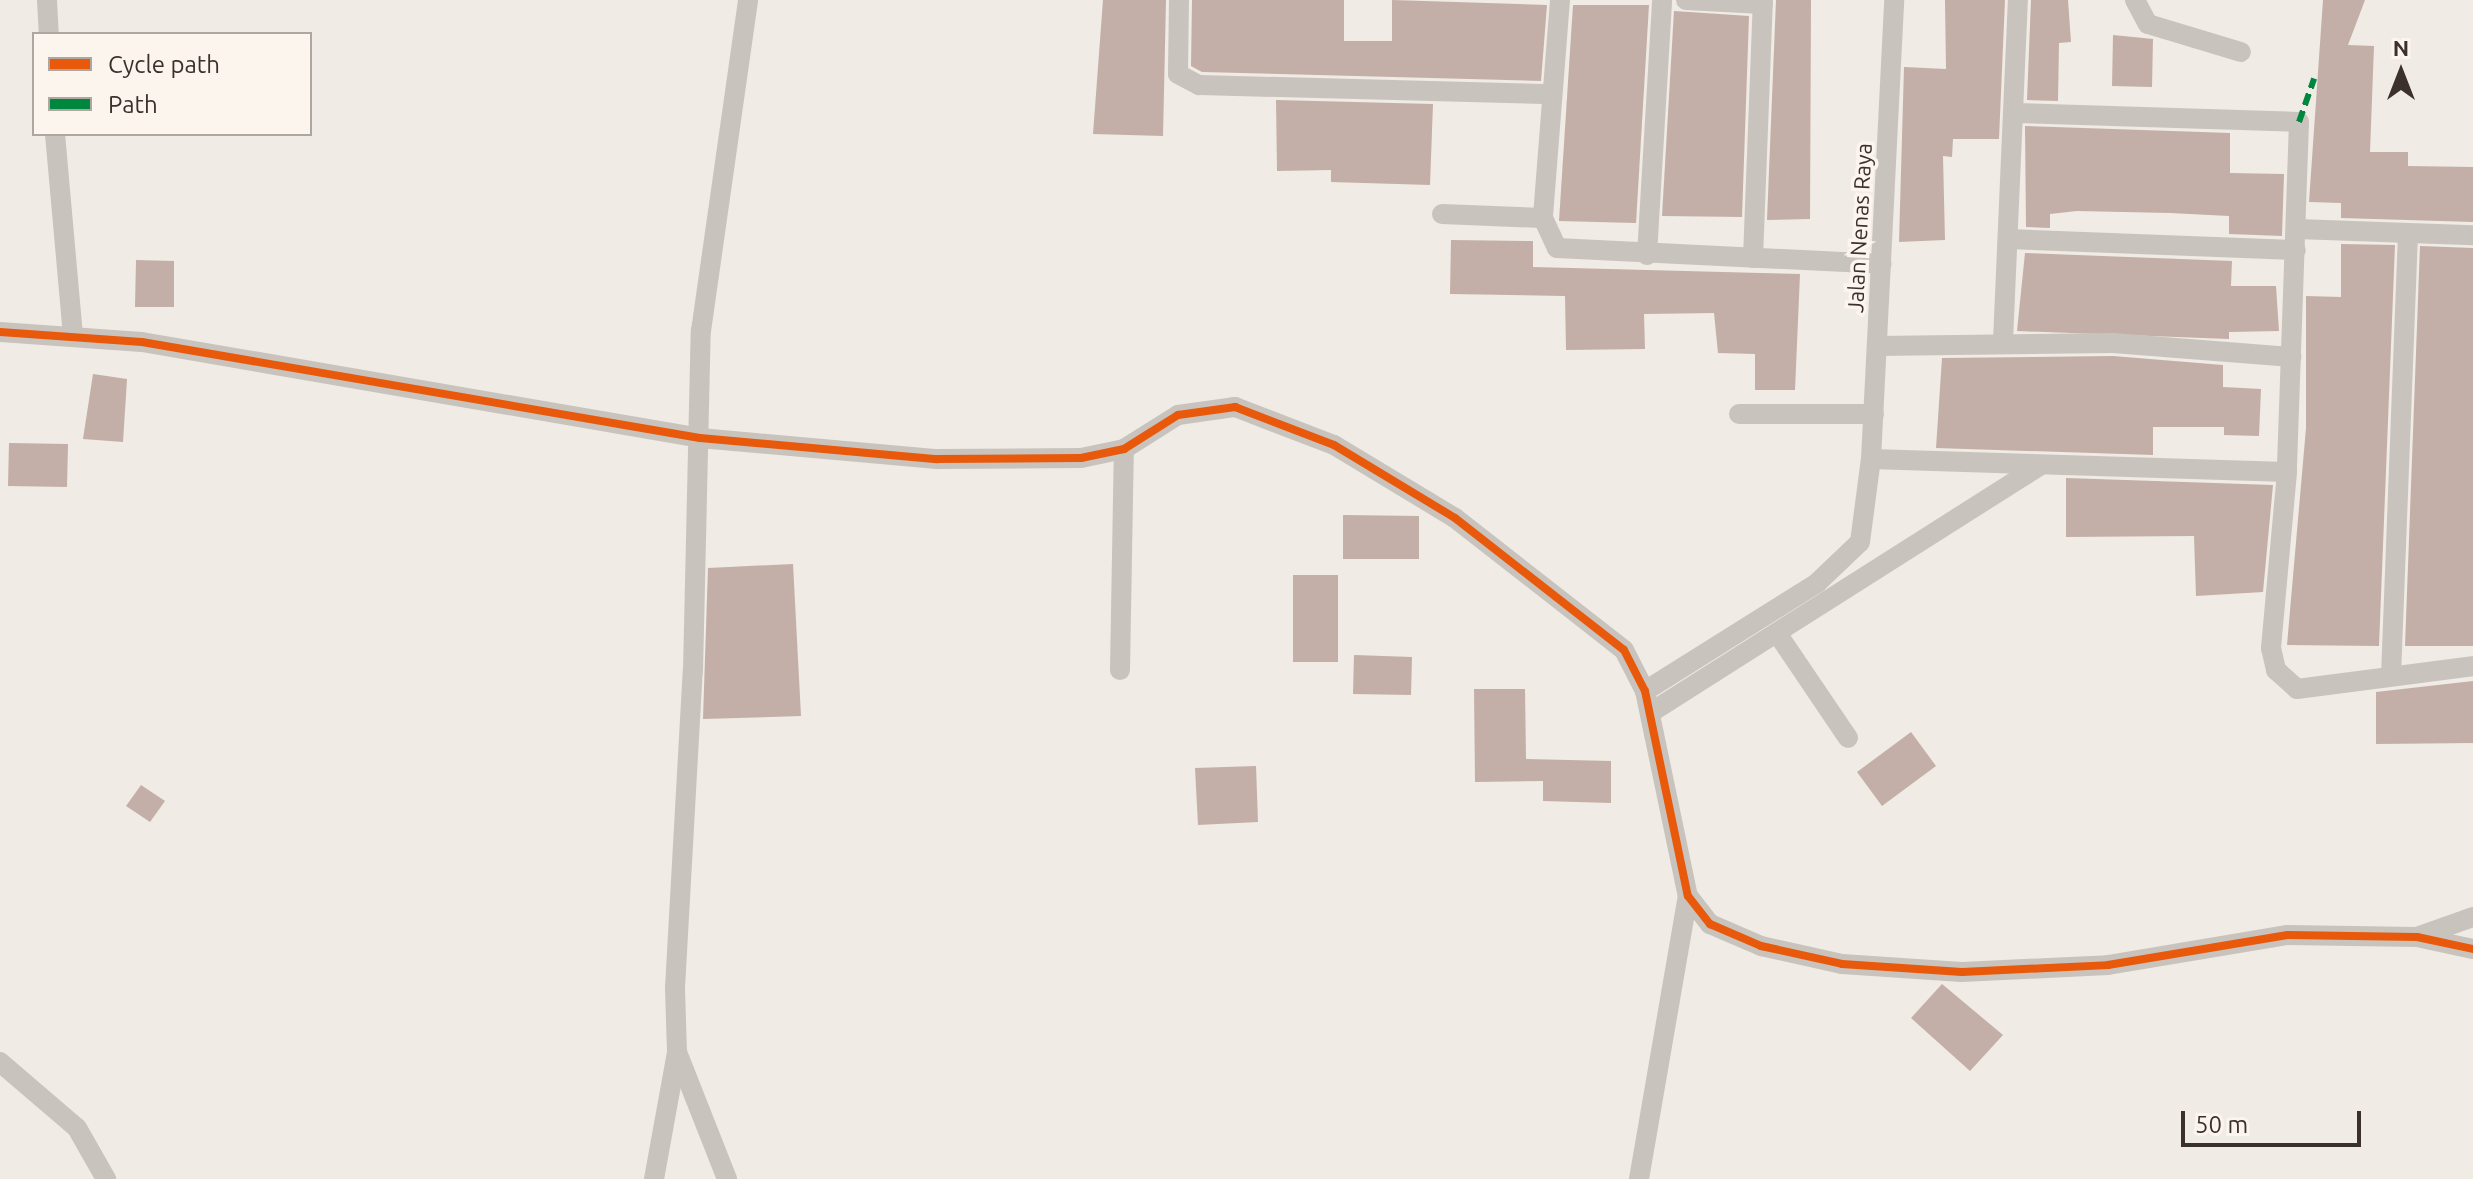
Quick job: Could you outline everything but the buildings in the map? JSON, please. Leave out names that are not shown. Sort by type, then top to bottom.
[{"type":"street","points":[[47,0],[49,32]]},
{"type":"street","points":[[654,1179],[677,1052],[710,230],[748,0]]},
{"type":"street","points":[[1179,0],[1178,74],[1199,85],[1552,94]]},
{"type":"street","points":[[1560,0],[1543,218],[1557,248],[1647,255],[1882,264]]},
{"type":"street","points":[[1647,255],[1662,0]]},
{"type":"street","points":[[1686,0],[1763,2],[1753,258]]},
{"type":"street","name":"Jalan Nenas Raya","points":[[1860,542],[1874,414],[1894,0]]},
{"type":"street","points":[[2003,341],[2018,0]]},
{"type":"street","points":[[2135,0],[2148,24],[2241,52]]},
{"type":"street","points":[[2015,113],[2299,122],[2287,472],[2271,648],[2276,670],[2297,689],[2473,666]]},
{"type":"street","points":[[55,136],[73,334]]},
{"type":"street","points":[[1442,214],[1543,218]]},
{"type":"street","points":[[2297,229],[2473,235]]},
{"type":"street","points":[[2391,676],[2408,233]]},
{"type":"street","points":[[2009,239],[2296,250]]},
{"type":"street","points":[[0,332],[73,334],[700,438],[937,459],[1046,460],[1124,449],[1178,415],[1235,407],[1334,445],[1455,518],[1624,650],[1645,691],[1688,896],[1639,1179]]},
{"type":"street","points":[[1877,346],[2003,341],[2291,357]]},
{"type":"street","points":[[1739,414],[1874,414]]},
{"type":"street","points":[[1120,670],[1124,449]]},
{"type":"street","points":[[1871,459],[2287,472]]},
{"type":"street","points":[[1650,713],[1779,636],[1879,564],[2039,466]]},
{"type":"street","points":[[1645,691],[1817,583],[1860,542],[1879,564]]},
{"type":"street","points":[[1779,636],[1848,738]]},
{"type":"street","points":[[1688,896],[1710,924],[1761,946],[1842,964],[1962,972],[2108,965],[2288,935],[2417,937],[2473,949]]},
{"type":"street","points":[[2417,937],[2473,917]]},
{"type":"street","points":[[677,1052],[727,1179]]},
{"type":"street","points":[[0,1062],[77,1128],[106,1179]]},
{"type":"marked path","points":[[2299,122],[2314,79]]},
{"type":"cycle path","points":[[0,332],[142,342],[700,438],[937,459],[1081,458],[1124,449],[1178,415],[1235,407],[1334,445],[1455,518],[1624,650],[1645,691],[1688,896],[1710,924],[1761,946],[1842,964],[1962,972],[2108,965],[2288,935],[2417,937],[2473,949]]}]
